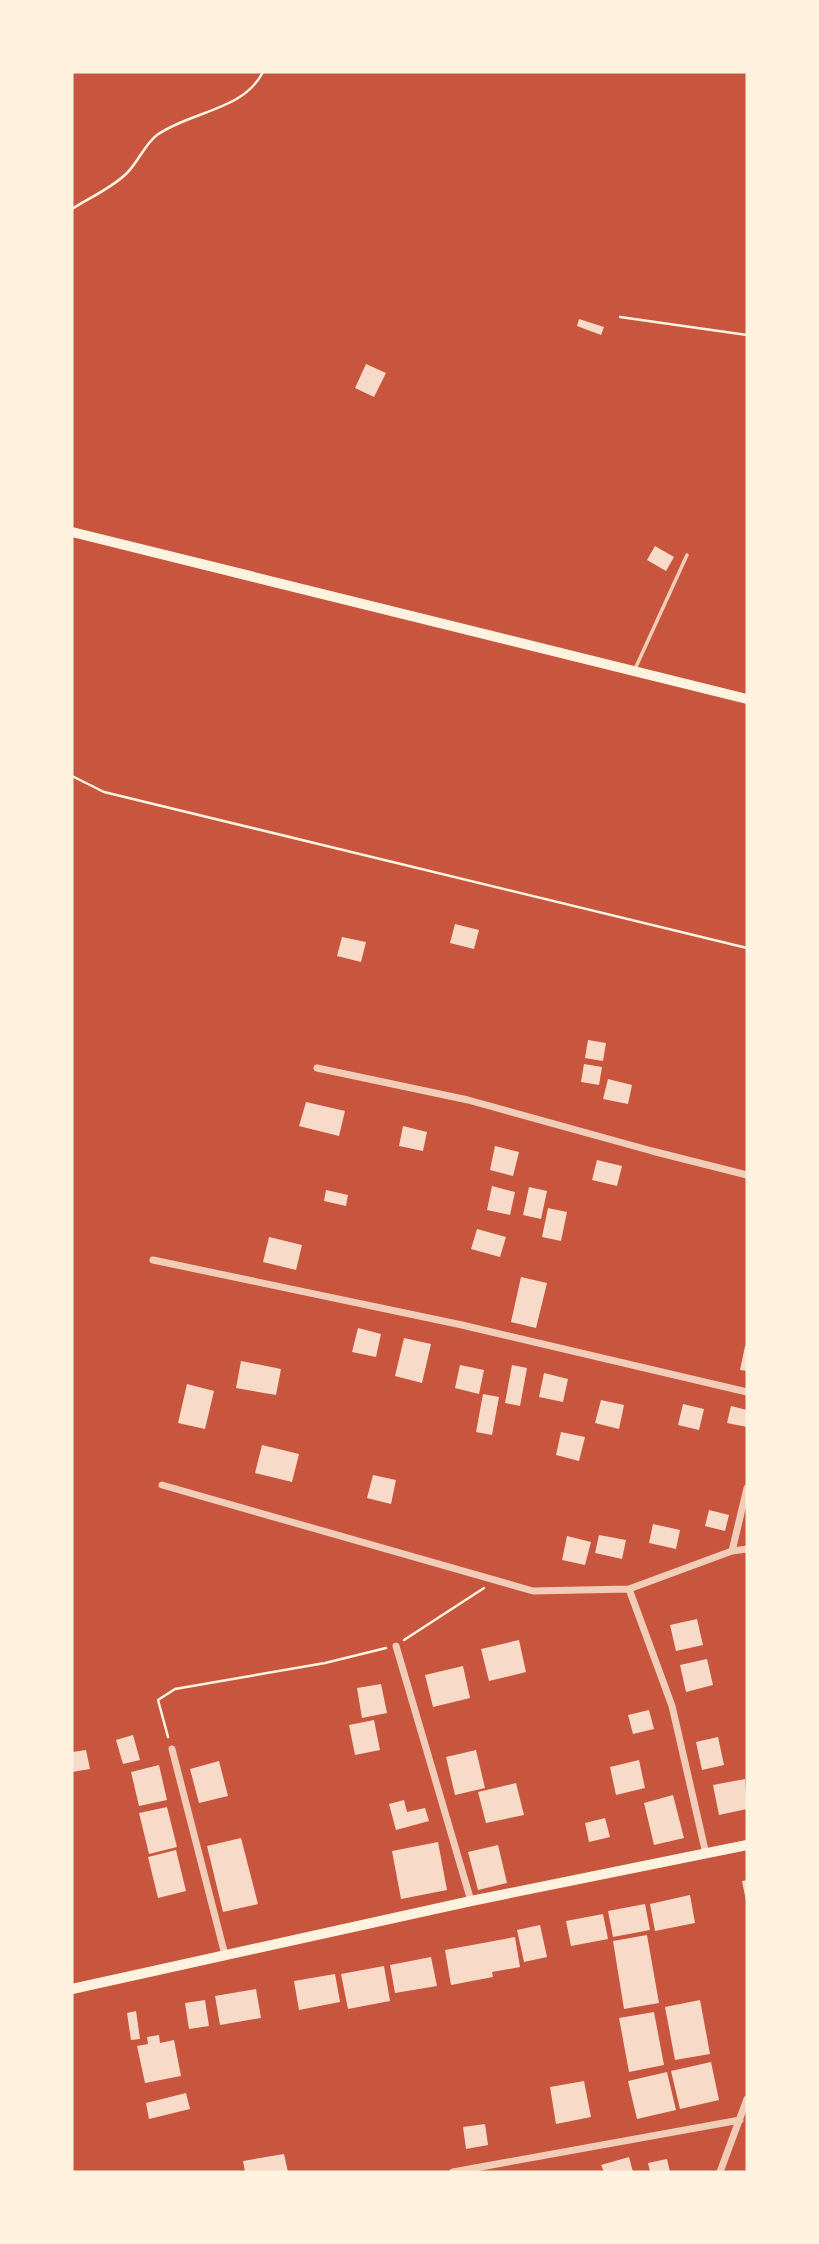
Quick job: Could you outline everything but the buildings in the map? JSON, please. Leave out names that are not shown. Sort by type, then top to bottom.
[{"type":"main road","points":[[72,532],[747,699]]},
{"type":"main road","points":[[72,1989],[471,1901],[747,1845]]},
{"type":"street","points":[[317,1068],[468,1100],[652,1151],[747,1174]]},
{"type":"street","points":[[153,1260],[462,1325],[747,1392]]},
{"type":"street","points":[[162,1485],[533,1591],[629,1589],[732,1551],[747,1549]]},
{"type":"street","points":[[732,1551],[747,1488]]},
{"type":"street","points":[[629,1589],[673,1706],[706,1854]]},
{"type":"street","points":[[396,1646],[471,1901]]},
{"type":"street","points":[[172,1749],[225,1955]]},
{"type":"street","points":[[720,2172],[747,2099]]},
{"type":"street","points":[[453,2172],[740,2120]]},
{"type":"lane","points":[[634,671],[687,555]]},
{"type":"path","points":[[72,209],[126,173],[156,135],[240,98],[258,83],[263,72]]},
{"type":"path","points":[[620,317],[747,335]]},
{"type":"path","points":[[72,776],[104,792],[747,948]]},
{"type":"path","points":[[172,1749],[158,1700],[175,1689],[325,1663],[396,1646],[495,1580]]}]
